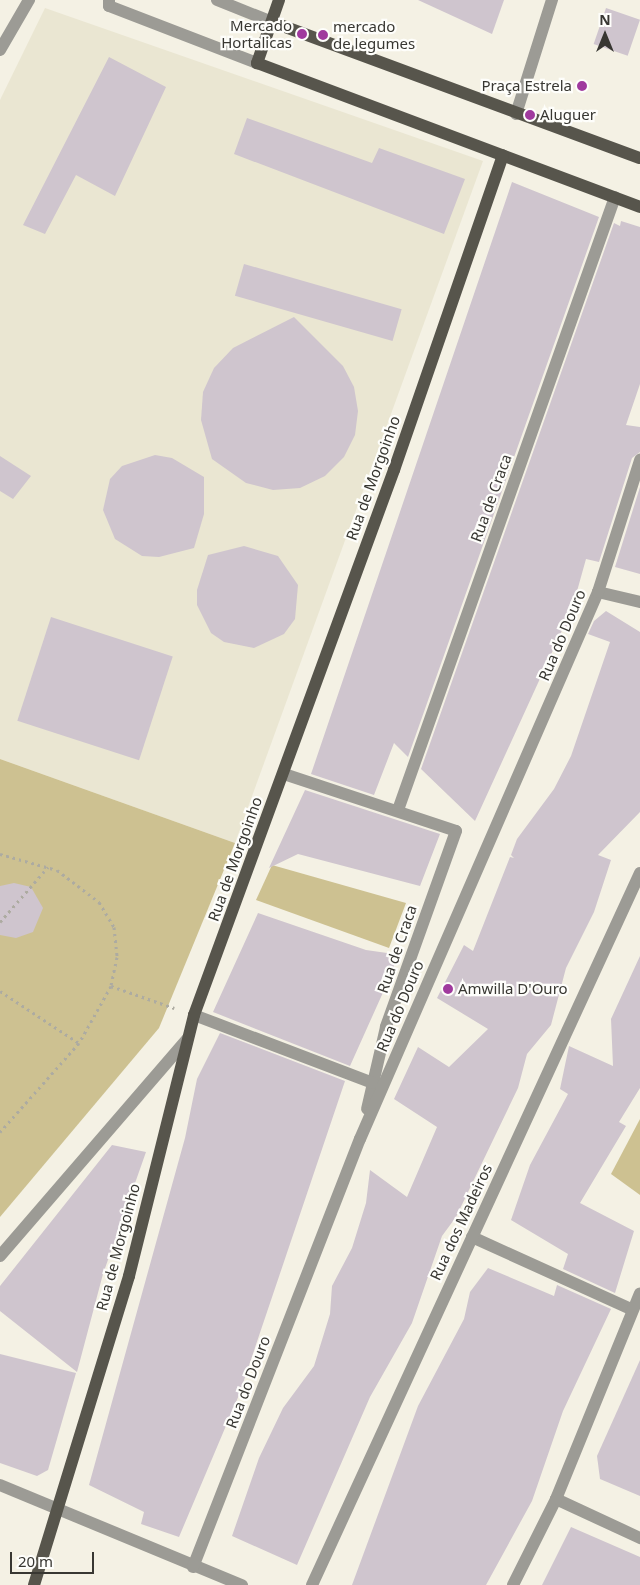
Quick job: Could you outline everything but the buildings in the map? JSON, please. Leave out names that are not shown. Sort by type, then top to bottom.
[{"type":"main road","points":[[279,0],[257,64],[640,207]]},
{"type":"main road","points":[[272,22],[516,114],[640,158]]},
{"type":"main road","name":"Rua de Morgoinho","points":[[34,1585],[129,1276],[194,1015],[284,774],[503,155]]},
{"type":"street","points":[[0,50],[30,0]]},
{"type":"street","points":[[109,0],[109,6],[257,64]]},
{"type":"street","points":[[217,0],[272,22]]},
{"type":"street","points":[[516,114],[552,0]]},
{"type":"street","name":"Rua de Craca","points":[[398,810],[615,197]]},
{"type":"street","name":"Rua do Douro","points":[[193,1567],[360,1139],[598,592],[640,460]]},
{"type":"street","points":[[598,592],[640,602]]},
{"type":"street","name":"Rua de Craca","points":[[284,774],[398,810],[456,831],[386,1028],[360,1139]]},
{"type":"street","name":"Rua dos Madeiros","points":[[312,1585],[640,873]]},
{"type":"street","points":[[194,1015],[373,1083]]},
{"type":"street","points":[[0,1256],[187,1038]]},
{"type":"street","points":[[472,1237],[631,1310]]},
{"type":"street","points":[[513,1585],[556,1499],[631,1310],[640,1293]]},
{"type":"street","points":[[0,1485],[59,1508],[193,1567],[242,1585]]},
{"type":"street","points":[[556,1499],[640,1538]]},
{"type":"path","points":[[0,854],[48,867],[99,902],[114,928],[117,957],[111,986],[79,1043],[0,1132]]},
{"type":"path","points":[[0,922],[48,867]]},
{"type":"path","points":[[111,986],[194,1015]]},
{"type":"path","points":[[0,991],[79,1043]]},
{"type":"shaded area","points":[[45,8],[483,161],[235,843],[0,759],[0,100]]},
{"type":"shaded area","points":[[0,759],[235,843],[159,1028],[0,1217]]},
{"type":"shaded area","points":[[272,865],[406,903],[389,948],[256,900]]},
{"type":"shaded area","points":[[640,1119],[640,1195],[611,1174]]},
{"type":"place","name":"Mercado Hortalicas","points":[[302,34]]},
{"type":"place","name":"mercado de legumes","points":[[323,35]]},
{"type":"place","name":"Praça Estrela","points":[[582,86]]},
{"type":"place","name":"Aluguer","points":[[530,115]]},
{"type":"place","name":"Amwilla D'Ouro","points":[[448,989]]}]
